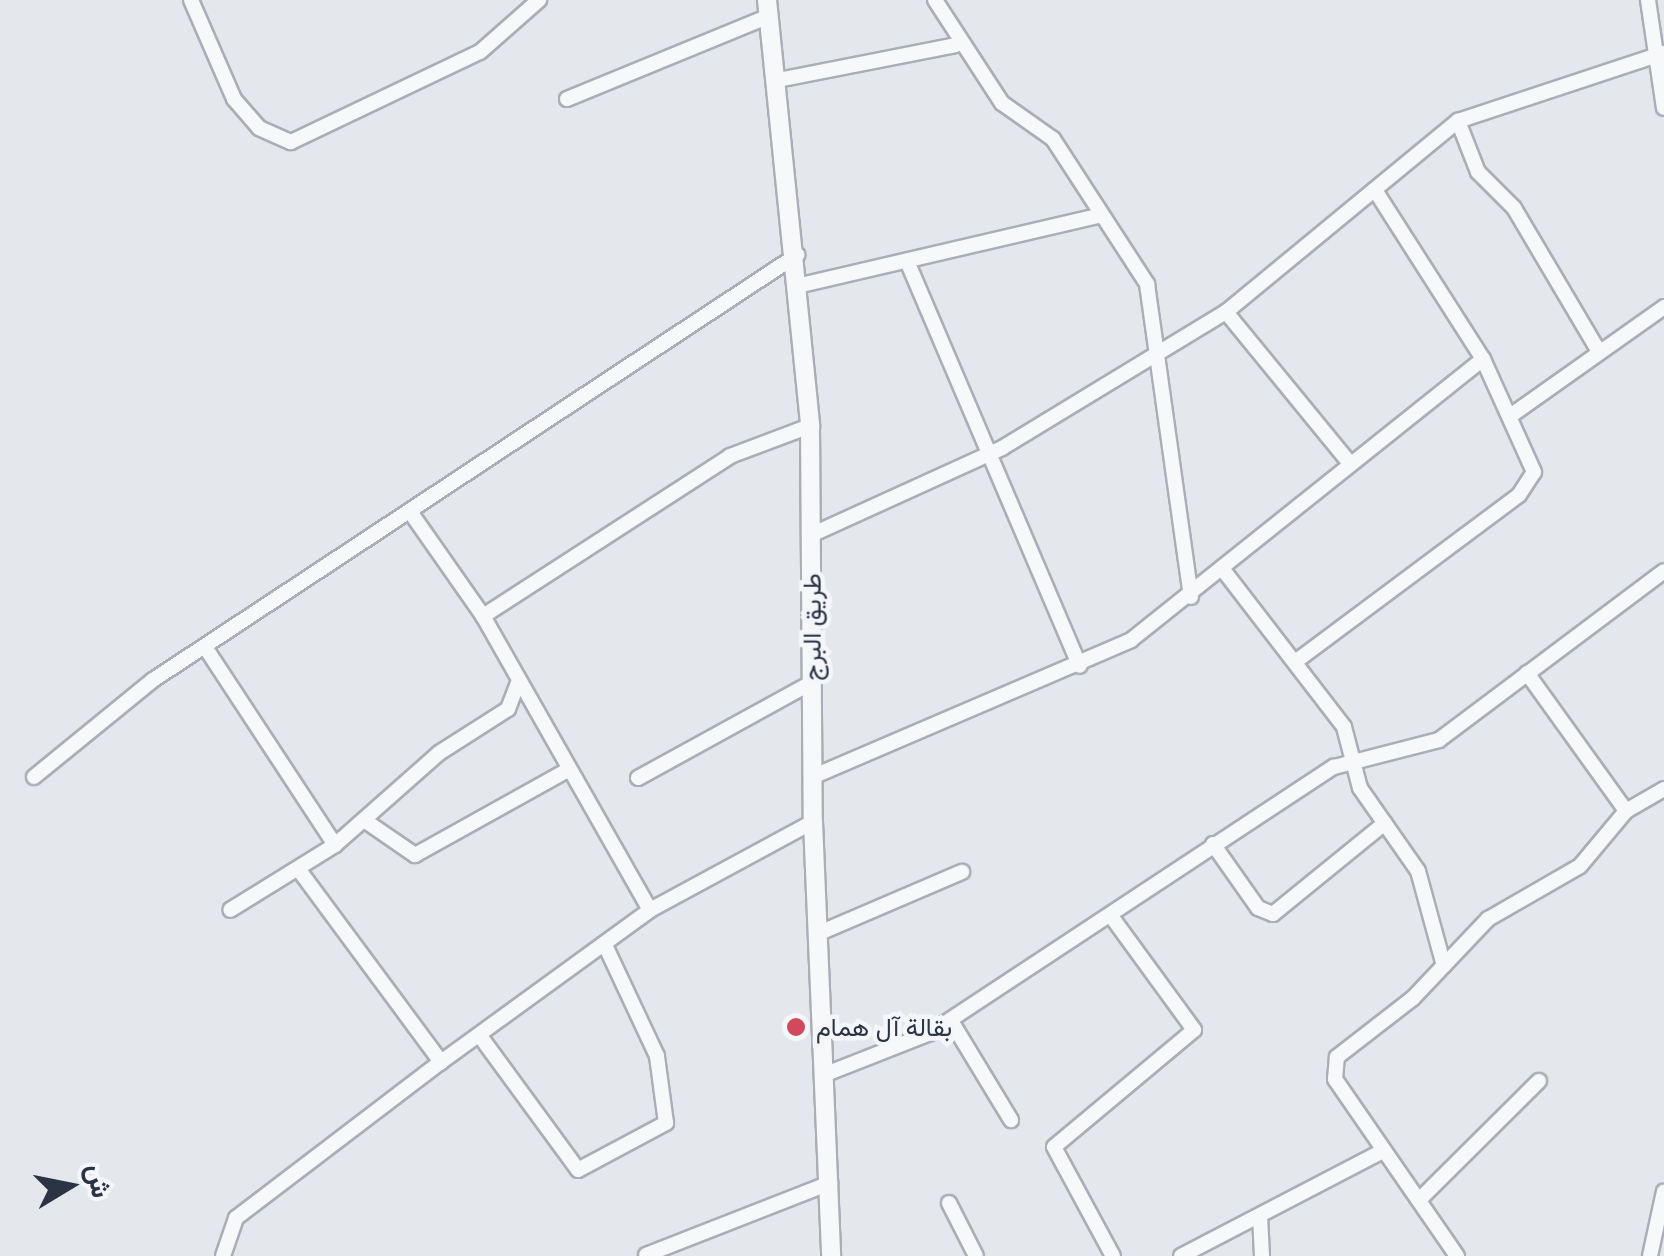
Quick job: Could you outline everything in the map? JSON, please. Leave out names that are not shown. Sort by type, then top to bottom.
[{"type":"street","points":[[191,0],[234,99],[259,128],[291,142],[480,52],[538,0]]},
{"type":"street","points":[[935,0],[956,45],[1002,103],[1047,131],[1147,284],[1191,597]]},
{"type":"street","points":[[1648,0],[1660,56],[1664,108]]},
{"type":"street","points":[[567,99],[768,8]]},
{"type":"street","name":"طريق البرج","points":[[768,8],[798,255],[810,426],[813,822],[831,1256]]},
{"type":"street","points":[[778,80],[956,45]]},
{"type":"street","points":[[811,536],[985,457],[1156,357],[1226,312],[1458,121],[1660,56]]},
{"type":"street","points":[[1458,121],[1478,172],[1514,208],[1598,350]]},
{"type":"street","points":[[1295,662],[1530,484],[1532,461],[1513,414],[1483,359],[1374,190]]},
{"type":"street","points":[[801,285],[1101,215]]},
{"type":"street","points":[[34,777],[204,646],[798,255]]},
{"type":"street","points":[[907,261],[985,457],[1080,666]]},
{"type":"street","points":[[1513,414],[1598,350],[1664,307]]},
{"type":"street","points":[[1226,312],[1348,461]]},
{"type":"street","points":[[812,777],[1080,666],[1191,597],[1348,461],[1483,359]]},
{"type":"street","points":[[483,616],[730,456],[810,426]]},
{"type":"street","points":[[411,513],[483,616],[564,772],[650,910]]},
{"type":"street","points":[[1224,570],[1344,727],[1352,762],[1385,823],[1418,871],[1444,966]]},
{"type":"street","points":[[826,1074],[876,1060],[951,1020],[1214,844],[1352,762],[1438,740],[1664,571]]},
{"type":"street","points":[[204,646],[335,845]]},
{"type":"street","points":[[1526,673],[1626,811]]},
{"type":"street","points":[[230,910],[335,845],[508,708],[518,683]]},
{"type":"street","points":[[638,778],[812,683]]},
{"type":"street","points":[[364,820],[415,855],[564,772]]},
{"type":"street","points":[[1457,1256],[1335,1079],[1337,1057],[1444,966],[1488,919],[1580,866],[1626,811],[1664,789]]},
{"type":"street","points":[[223,1256],[236,1218],[441,1062],[650,910],[813,822]]},
{"type":"street","points":[[1214,844],[1258,908],[1273,914],[1385,823]]},
{"type":"street","points":[[298,870],[441,1062]]},
{"type":"street","points":[[816,934],[962,872]]},
{"type":"street","points":[[1111,916],[1194,1030],[1054,1147],[1113,1256]]},
{"type":"street","points":[[480,1036],[578,1170],[666,1123],[657,1056],[605,945]]},
{"type":"street","points":[[951,1020],[1011,1120]]},
{"type":"street","points":[[1419,1200],[1539,1081]]},
{"type":"street","points":[[1181,1256],[1200,1253],[1260,1216],[1383,1151]]},
{"type":"street","points":[[646,1255],[830,1183]]},
{"type":"street","points":[[1650,1256],[1664,1192]]},
{"type":"street","points":[[948,1204],[976,1256]]},
{"type":"street","points":[[1260,1216],[1262,1256]]},
{"type":"place","name":"بقالة آل همام","points":[[796,1027]]}]
